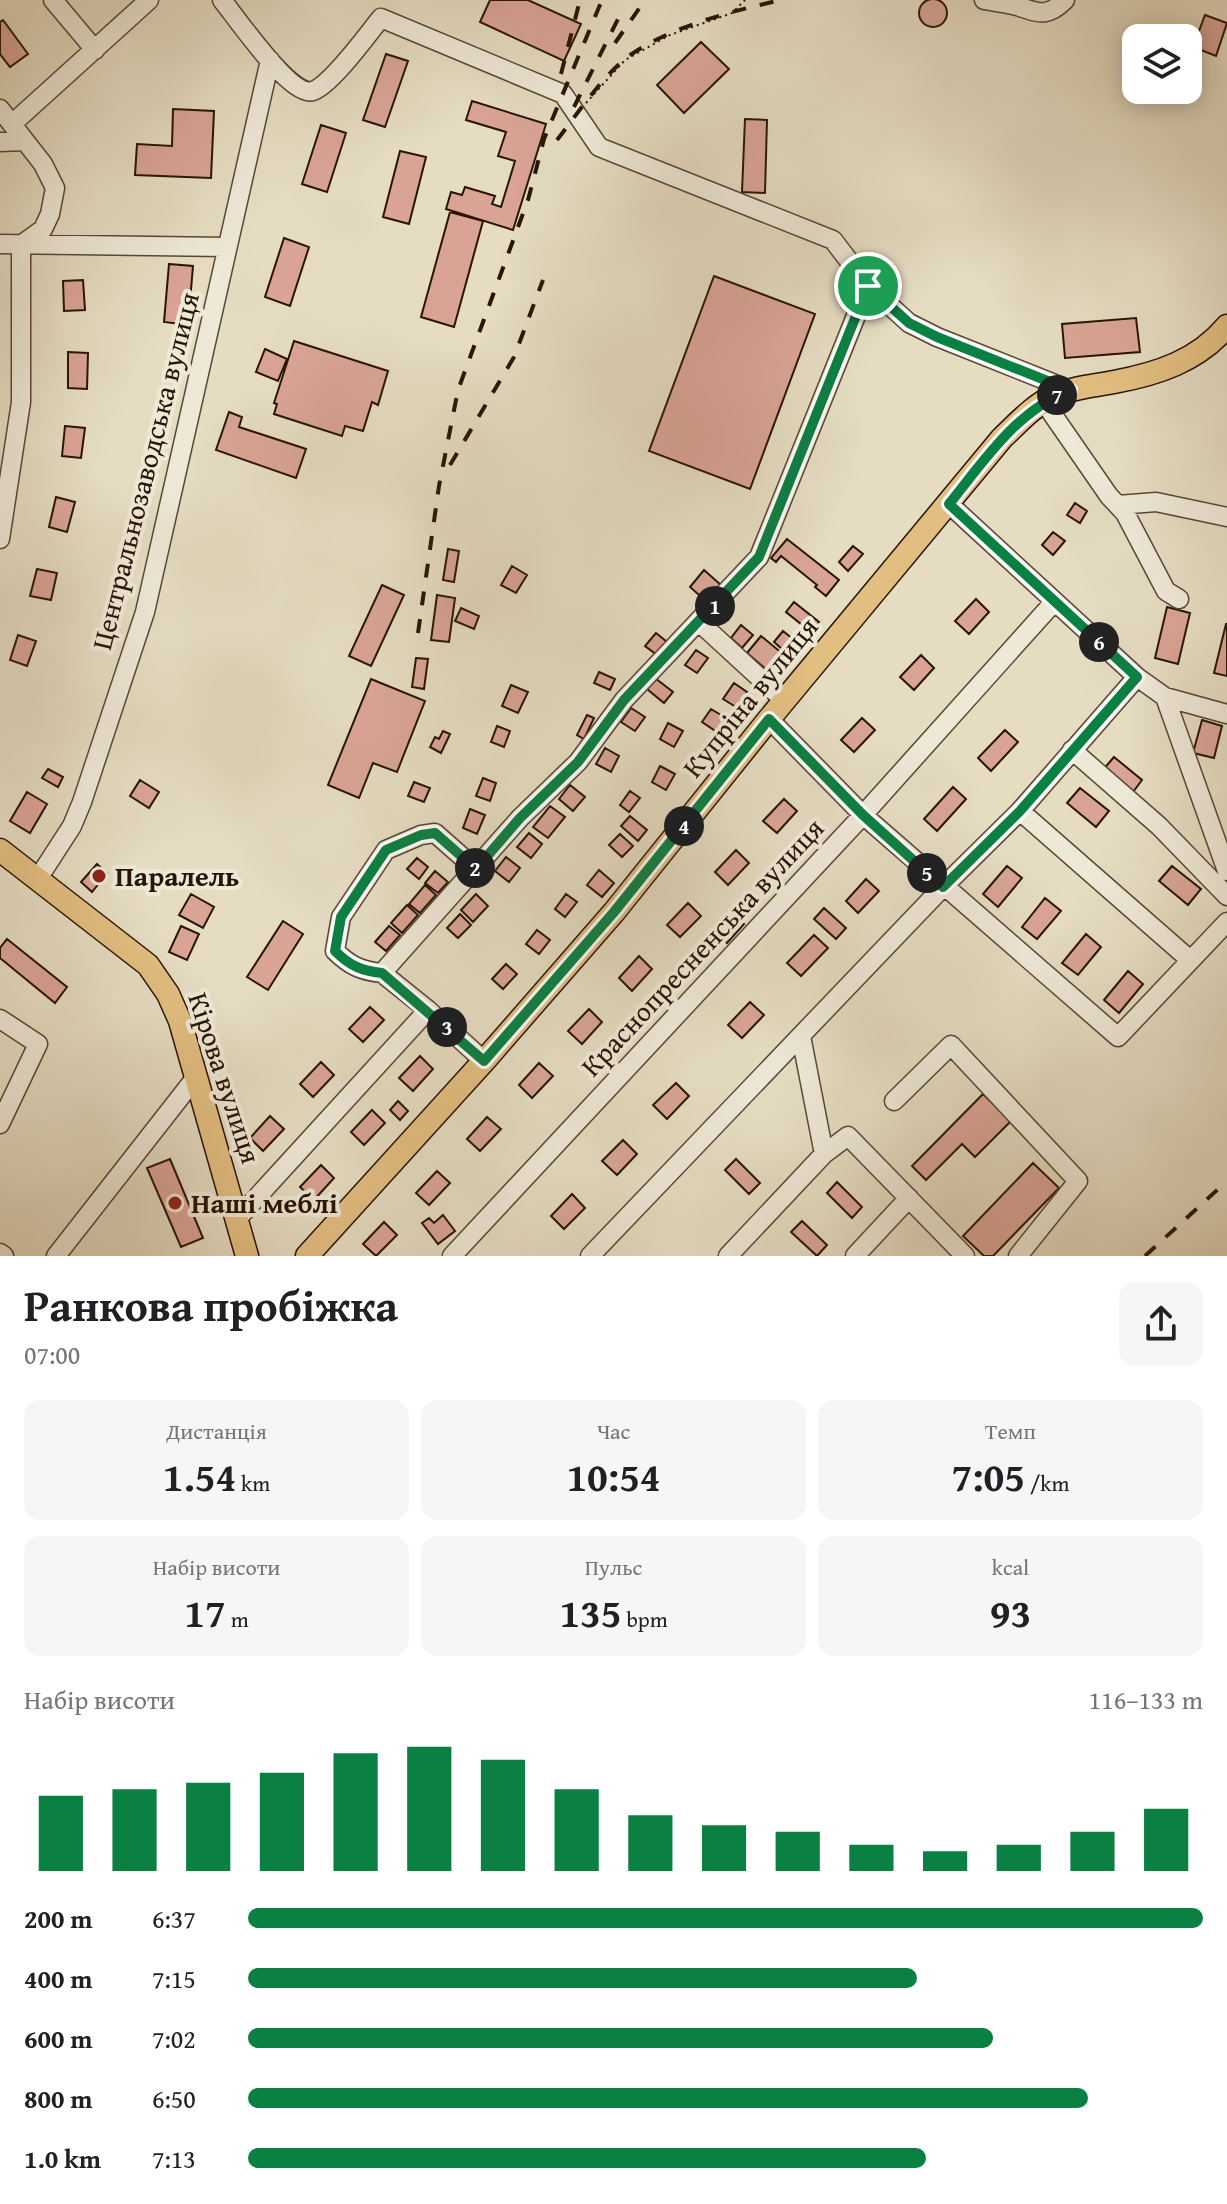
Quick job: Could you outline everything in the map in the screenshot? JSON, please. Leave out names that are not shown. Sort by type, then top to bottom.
[{"type":"main road","name":"Купріна вулиця","points":[[307,1256],[614,912],[1002,438],[1028,412],[1044,402],[1070,390],[1160,372],[1201,351],[1227,326]]},
{"type":"main road","name":"Кірова вулиця","points":[[0,850],[148,965],[168,994],[180,1021],[247,1256]]},
{"type":"street","points":[[53,0],[95,50]]},
{"type":"street","points":[[21,245],[43,229],[50,214],[55,188],[43,164],[6,116],[95,50],[149,0]]},
{"type":"street","points":[[222,0],[270,60],[293,85],[305,92],[328,81],[381,18],[563,94],[599,147],[833,240],[868,286],[909,323],[1070,390]]},
{"type":"street","points":[[984,0],[1038,14],[1056,9],[1065,0]]},
{"type":"street","name":"Центральнозаводська вулиця","points":[[37,880],[72,826],[82,802],[145,612],[270,60]]},
{"type":"street","points":[[0,142],[25,141]]},
{"type":"street","points":[[0,244],[227,247]]},
{"type":"street","points":[[0,539],[21,402],[21,245]]},
{"type":"street","points":[[382,973],[520,818],[578,762],[624,700],[759,557],[868,286]]},
{"type":"street","points":[[1044,402],[1125,513],[1166,591],[1179,599]]},
{"type":"street","points":[[1118,505],[1156,502],[1227,517]]},
{"type":"street","points":[[949,504],[1137,677],[1165,697],[1227,714]]},
{"type":"street","name":"Краснопресненська вулиця","points":[[452,1256],[863,815],[1054,602]]},
{"type":"street","points":[[699,622],[785,701]]},
{"type":"street","points":[[590,1256],[943,887],[1020,811],[1137,677]]},
{"type":"street","points":[[1165,697],[1227,871]]},
{"type":"street","points":[[769,719],[863,815],[1118,1037],[1227,922]]},
{"type":"street","points":[[1072,750],[1159,826],[1227,896]]},
{"type":"street","points":[[1020,811],[1189,959]]},
{"type":"street","points":[[476,869],[435,833],[421,835],[386,850],[341,917],[335,951],[346,962],[363,971],[382,973],[484,1061]]},
{"type":"street","points":[[237,1219],[428,1010]]},
{"type":"street","points":[[0,1019],[38,1044],[0,1124]]},
{"type":"street","points":[[801,1036],[824,1154]]},
{"type":"street","points":[[894,1101],[951,1045],[1078,1181],[1018,1256]]},
{"type":"street","points":[[56,1256],[196,1077]]},
{"type":"street","points":[[728,1256],[824,1154],[848,1136],[965,1256]]},
{"type":"street","points":[[855,1256],[909,1198]]},
{"type":"path","points":[[577,115],[625,60],[670,35],[732,13],[745,0]]},
{"type":"building","points":[[933,-1],[943,3],[947,13],[943,23],[933,27],[923,23],[919,13],[923,3]]},
{"type":"building","points":[[490,0],[528,0],[581,24],[564,61],[480,22]]},
{"type":"building","points":[[1205,15],[1227,23],[1216,56],[1202,51],[1202,24]]},
{"type":"building","points":[[3,20],[28,54],[10,67],[0,54],[0,22]]},
{"type":"building","points":[[701,42],[729,69],[684,113],[657,85]]},
{"type":"building","points":[[386,54],[408,61],[385,127],[363,120]]},
{"type":"building","points":[[472,101],[546,124],[513,230],[446,209],[451,192],[462,195],[465,187],[495,196],[492,204],[501,207],[515,161],[498,156],[506,132],[466,120]]},
{"type":"building","points":[[173,109],[214,111],[211,178],[135,175],[137,144],[172,146]]},
{"type":"building","points":[[745,119],[767,120],[765,193],[742,192]]},
{"type":"building","points":[[321,125],[346,133],[327,192],[302,184]]},
{"type":"building","points":[[400,151],[426,157],[409,224],[383,217]]},
{"type":"building","points":[[450,212],[483,221],[454,327],[421,317]]},
{"type":"building","points":[[284,238],[309,247],[290,306],[265,297]]},
{"type":"building","points":[[169,264],[193,266],[188,325],[164,322]]},
{"type":"building","points":[[714,276],[815,314],[750,489],[649,451]]},
{"type":"building","points":[[83,280],[85,310],[64,311],[63,281]]},
{"type":"building","points":[[1136,318],[1140,352],[1065,358],[1062,324]]},
{"type":"building","points":[[294,341],[388,371],[378,405],[372,402],[363,431],[345,426],[342,436],[274,414],[277,404],[274,403]]},
{"type":"building","points":[[265,349],[287,359],[278,381],[256,372]]},
{"type":"building","points":[[68,352],[88,353],[87,389],[68,388]]},
{"type":"building","points":[[229,412],[242,417],[239,427],[306,449],[296,478],[216,450]]},
{"type":"building","points":[[65,426],[85,428],[81,458],[62,456]]},
{"type":"building","points":[[56,497],[75,502],[67,532],[49,527]]},
{"type":"building","points":[[1075,503],[1087,511],[1080,523],[1067,515]]},
{"type":"building","points":[[1053,532],[1065,541],[1053,555],[1042,545]]},
{"type":"building","points":[[787,539],[839,580],[826,596],[781,556],[776,562],[771,558]]},
{"type":"building","points":[[853,546],[863,554],[848,571],[839,562]]},
{"type":"building","points":[[448,549],[459,551],[454,582],[443,580]]},
{"type":"building","points":[[512,566],[527,575],[516,593],[501,585]]},
{"type":"building","points":[[37,569],[57,573],[51,600],[30,596]]},
{"type":"building","points":[[704,570],[721,585],[707,602],[690,587]]},
{"type":"building","points":[[382,585],[404,595],[371,666],[349,656]]},
{"type":"building","points":[[437,595],[455,598],[449,642],[431,640]]},
{"type":"building","points":[[976,599],[989,612],[969,634],[955,621]]},
{"type":"building","points":[[794,602],[819,622],[811,632],[786,612]]},
{"type":"building","points":[[1167,607],[1190,613],[1178,664],[1155,658]]},
{"type":"building","points":[[461,608],[479,616],[474,629],[455,621]]},
{"type":"building","points":[[1227,624],[1227,676],[1214,673]]},
{"type":"building","points":[[741,625],[753,635],[742,648],[731,638]]},
{"type":"building","points":[[783,631],[793,639],[783,650],[774,642]]},
{"type":"building","points":[[656,633],[667,642],[657,655],[645,646]]},
{"type":"building","points":[[18,635],[36,641],[27,666],[10,660]]},
{"type":"building","points":[[761,636],[789,659],[774,676],[747,653]]},
{"type":"building","points":[[696,650],[708,658],[697,673],[685,665]]},
{"type":"building","points":[[921,655],[934,668],[914,690],[900,677]]},
{"type":"building","points":[[416,658],[428,659],[424,689],[412,687]]},
{"type":"building","points":[[599,672],[615,679],[610,690],[594,683]]},
{"type":"building","points":[[655,678],[673,692],[664,703],[647,689]]},
{"type":"building","points":[[371,679],[425,701],[397,772],[373,763],[359,798],[328,785]]},
{"type":"building","points":[[734,683],[747,692],[736,707],[723,699]]},
{"type":"building","points":[[511,685],[528,692],[518,713],[502,706]]},
{"type":"building","points":[[631,708],[645,717],[635,731],[621,722]]},
{"type":"building","points":[[711,709],[726,718],[717,732],[702,722]]},
{"type":"building","points":[[587,715],[594,718],[584,739],[577,735]]},
{"type":"building","points":[[862,718],[875,730],[854,752],[841,740]]},
{"type":"building","points":[[1202,720],[1222,726],[1214,758],[1193,753]]},
{"type":"building","points":[[668,723],[683,731],[674,747],[660,739]]},
{"type":"building","points":[[497,726],[510,731],[504,747],[491,742]]},
{"type":"building","points":[[1005,730],[1018,742],[991,771],[978,758]]},
{"type":"building","points":[[443,731],[450,734],[441,753],[430,747],[435,737],[439,739]]},
{"type":"building","points":[[605,748],[619,756],[611,772],[596,764]]},
{"type":"building","points":[[1114,757],[1142,780],[1130,796],[1101,772]]},
{"type":"building","points":[[660,766],[675,774],[666,790],[652,782]]},
{"type":"building","points":[[48,769],[63,777],[58,787],[42,778]]},
{"type":"building","points":[[483,778],[496,783],[490,801],[476,796]]},
{"type":"building","points":[[140,780],[159,792],[149,808],[130,796]]},
{"type":"building","points":[[414,782],[430,788],[424,802],[408,796]]},
{"type":"building","points":[[570,785],[585,797],[573,811],[559,799]]},
{"type":"building","points":[[953,787],[966,799],[937,831],[924,819]]},
{"type":"building","points":[[1080,788],[1109,811],[1096,827],[1067,803]]},
{"type":"building","points":[[630,791],[640,798],[629,812],[620,805]]},
{"type":"building","points":[[27,792],[47,804],[30,833],[10,821]]},
{"type":"building","points":[[784,799],[797,811],[777,833],[763,821]]},
{"type":"building","points":[[550,806],[565,817],[548,838],[533,827]]},
{"type":"building","points":[[470,809],[485,815],[477,834],[463,828]]},
{"type":"building","points":[[630,816],[647,830],[638,841],[621,826]]},
{"type":"building","points":[[529,833],[542,844],[531,858],[517,847]]},
{"type":"building","points":[[620,834],[633,846],[622,857],[609,845]]},
{"type":"building","points":[[736,850],[749,863],[728,885],[715,872]]},
{"type":"building","points":[[506,857],[520,868],[509,882],[495,871]]},
{"type":"building","points":[[417,858],[428,867],[419,879],[407,869]]},
{"type":"building","points":[[97,864],[107,873],[92,892],[81,882]]},
{"type":"building","points":[[1007,866],[1022,878],[998,907],[983,894]]},
{"type":"building","points":[[1172,866],[1201,889],[1188,905],[1159,881]]},
{"type":"building","points":[[599,870],[614,883],[602,897],[587,885]]},
{"type":"building","points":[[435,871],[448,882],[438,893],[425,883]]},
{"type":"building","points":[[866,879],[879,891],[858,913],[846,901]]},
{"type":"building","points":[[425,885],[436,895],[420,913],[409,904]]},
{"type":"building","points":[[191,894],[214,907],[203,928],[179,915]]},
{"type":"building","points":[[476,894],[488,906],[473,922],[461,910]]},
{"type":"building","points":[[566,894],[577,902],[565,917],[555,909]]},
{"type":"building","points":[[1045,898],[1061,911],[1037,939],[1022,927]]},
{"type":"building","points":[[688,903],[701,916],[680,937],[667,925]]},
{"type":"building","points":[[407,905],[418,915],[402,933],[391,923]]},
{"type":"building","points":[[824,908],[846,928],[836,939],[814,919]]},
{"type":"building","points":[[733,913],[744,924],[727,943],[715,932]]},
{"type":"building","points":[[460,914],[471,925],[458,938],[447,928]]},
{"type":"building","points":[[283,921],[303,934],[268,990],[247,977]]},
{"type":"building","points":[[181,926],[199,934],[187,960],[169,952]]},
{"type":"building","points":[[389,926],[400,935],[386,951],[375,942]]},
{"type":"building","points":[[537,930],[550,940],[539,954],[526,944]]},
{"type":"building","points":[[1086,934],[1101,947],[1078,975],[1062,963]]},
{"type":"building","points":[[814,935],[828,948],[801,976],[787,963]]},
{"type":"building","points":[[7,939],[67,987],[55,1003],[0,958],[0,948]]},
{"type":"building","points":[[639,956],[652,969],[632,991],[619,978]]},
{"type":"building","points":[[506,964],[517,974],[503,989],[492,979]]},
{"type":"building","points":[[1128,971],[1143,984],[1119,1013],[1104,1000]]},
{"type":"building","points":[[750,1002],[764,1015],[742,1038],[728,1025]]},
{"type":"building","points":[[370,1007],[384,1020],[363,1042],[349,1029]]},
{"type":"building","points":[[589,1009],[602,1022],[582,1044],[568,1031]]},
{"type":"building","points":[[420,1056],[433,1069],[413,1091],[399,1078]]},
{"type":"building","points":[[321,1062],[334,1075],[313,1097],[300,1084]]},
{"type":"building","points":[[539,1063],[553,1076],[532,1098],[519,1085]]},
{"type":"building","points":[[676,1083],[689,1096],[667,1119],[653,1105]]},
{"type":"building","points":[[983,1094],[1011,1121],[975,1157],[962,1144],[926,1180],[912,1166]]},
{"type":"building","points":[[398,1101],[408,1111],[400,1120],[390,1110]]},
{"type":"building","points":[[372,1110],[385,1123],[364,1145],[351,1132]]},
{"type":"building","points":[[270,1116],[284,1129],[263,1151],[250,1138]]},
{"type":"building","points":[[487,1117],[501,1129],[480,1151],[467,1139]]},
{"type":"building","points":[[623,1140],[637,1154],[617,1175],[602,1161]]},
{"type":"building","name":"Наші меблі","points":[[170,1159],[203,1238],[181,1247],[147,1168]]},
{"type":"building","points":[[736,1159],[760,1183],[749,1194],[725,1170]]},
{"type":"building","points":[[1033,1163],[1059,1188],[993,1256],[984,1256],[963,1236]]},
{"type":"building","points":[[321,1165],[334,1178],[314,1200],[300,1187]]},
{"type":"building","points":[[437,1171],[450,1183],[429,1205],[416,1193]]},
{"type":"building","points":[[837,1182],[862,1207],[852,1218],[827,1193]]},
{"type":"building","points":[[572,1194],[585,1208],[564,1229],[551,1216]]},
{"type":"building","points":[[443,1215],[455,1231],[438,1244],[422,1223],[429,1218],[434,1223]]},
{"type":"building","points":[[802,1221],[827,1245],[817,1256],[791,1232]]},
{"type":"building","points":[[384,1222],[397,1235],[376,1256],[363,1244]]},
{"type":"railway","points":[[561,74],[580,0]]},
{"type":"railway","points":[[418,633],[439,486],[458,390],[528,200],[544,139],[602,0]]},
{"type":"railway","points":[[615,43],[645,0]]},
{"type":"railway","points":[[557,140],[606,77],[641,48],[700,22],[781,0]]},
{"type":"railway","points":[[574,107],[619,17]]},
{"type":"railway","points":[[450,465],[514,357],[543,280]]},
{"type":"railway","points":[[1145,1256],[1227,1181]]},
{"type":"place","name":"Паралель","points":[[99,876]]},
{"type":"place","name":"Наші меблі","points":[[175,1203]]},
{"type":"route","points":[[868,286],[909,323],[1070,390],[1051,397],[1028,412],[1002,438],[949,504],[1137,677],[1020,811],[943,887],[863,815],[769,719],[614,912],[484,1061],[382,973],[363,971],[346,962],[335,951],[341,917],[386,850],[421,835],[435,833],[476,869],[520,818],[578,762],[624,700],[759,557],[868,286]]}]
